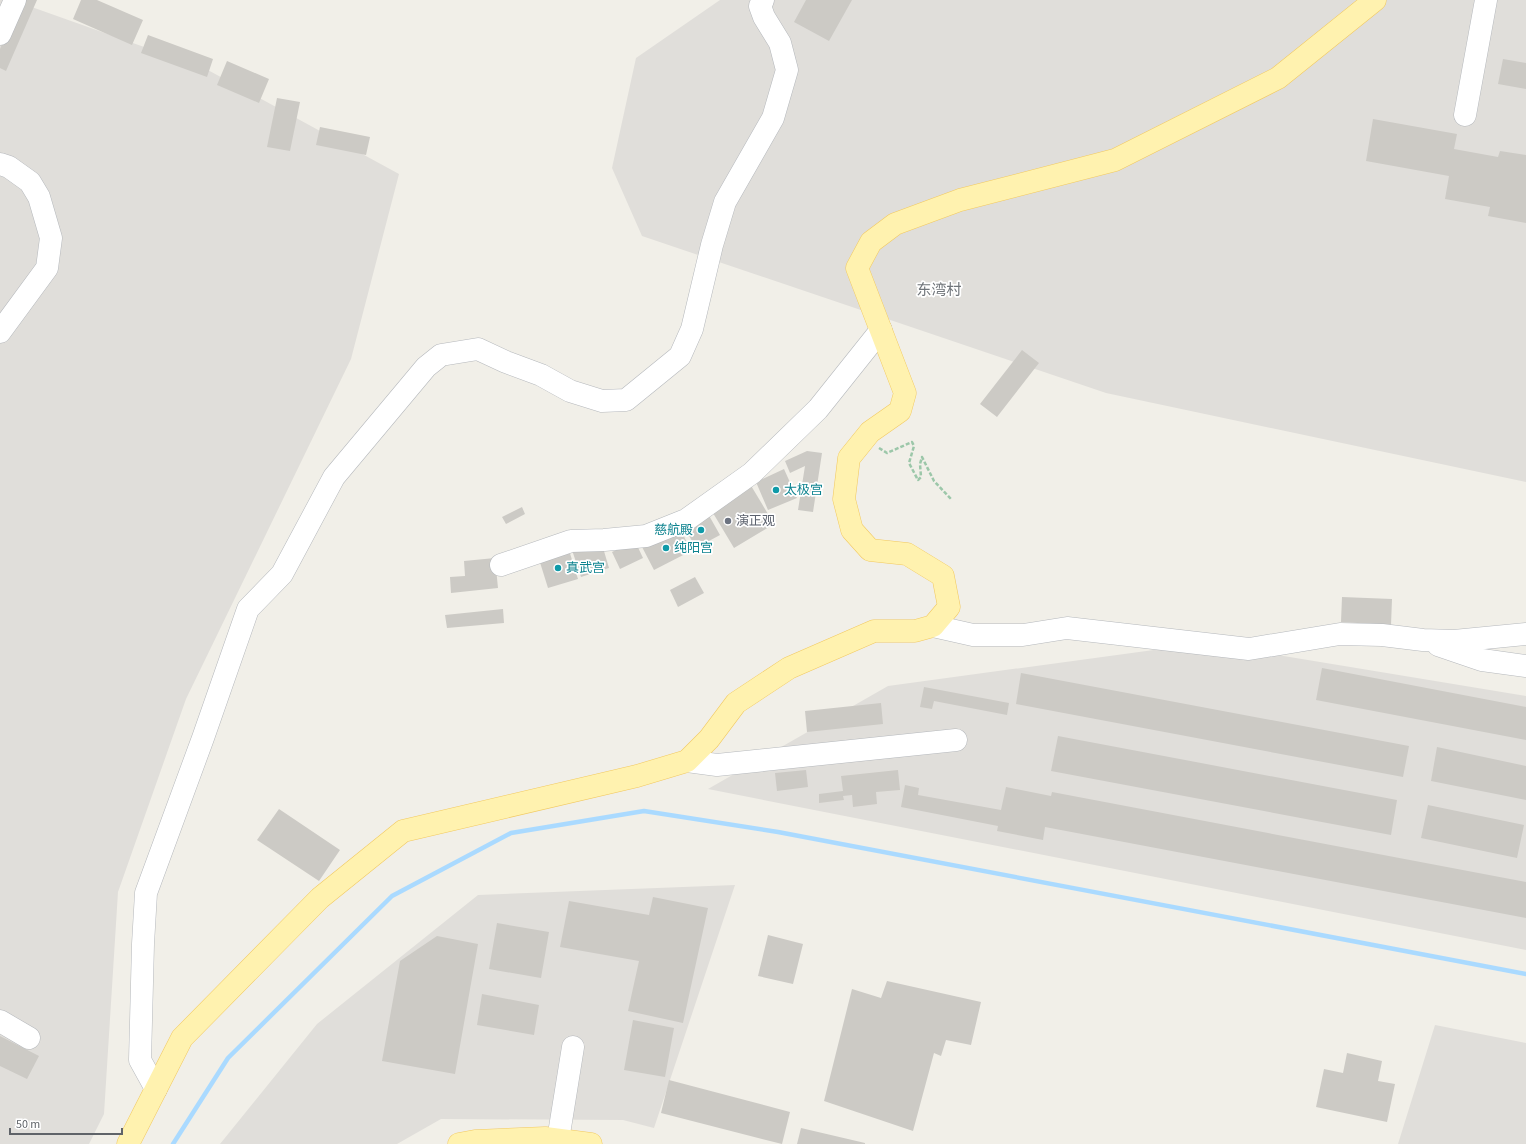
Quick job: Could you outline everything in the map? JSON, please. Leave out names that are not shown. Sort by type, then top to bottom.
[{"type":"main road","points":[[128,1144],[182,1038],[320,898],[403,831],[636,776],[687,761],[709,739],[736,703],[789,668],[874,631],[915,631],[933,626],[949,607],[943,576],[907,554],[870,550],[852,530],[844,499],[850,458],[870,432],[900,411],[905,394],[858,268],[871,242],[894,224],[960,200],[1115,160],[1278,78],[1375,0]]},
{"type":"main road","points":[[459,1144],[475,1141],[545,1138],[591,1144]]},
{"type":"street","points":[[0,34],[15,0]]},
{"type":"street","points":[[156,1089],[140,1060],[146,893],[203,738],[248,609],[282,574],[334,477],[426,367],[441,355],[478,350],[541,375],[570,391],[602,401],[626,400],[680,356],[692,329],[712,245],[725,202],[773,118],[787,70],[780,43],[764,18],[760,6],[763,0]]},
{"type":"street","points":[[1465,115],[1486,0]]},
{"type":"street","points":[[0,164],[9,167],[30,182],[39,197],[50,238],[47,268],[0,332]]},
{"type":"street","points":[[501,565],[571,540],[604,540],[646,536],[686,520],[752,474],[818,409],[881,330]]},
{"type":"street","points":[[933,626],[973,635],[1024,635],[1067,628],[1249,649],[1340,634],[1382,635],[1424,640],[1454,641],[1526,634]]},
{"type":"street","points":[[1424,640],[1482,660],[1526,666]]},
{"type":"street","points":[[687,761],[717,765],[956,740]]},
{"type":"street","points":[[0,1021],[29,1038]]},
{"type":"street","points":[[558,1140],[573,1047]]},
{"type":"path","points":[[866,438],[887,453],[912,442],[914,446],[909,463],[918,480],[921,477],[920,464],[922,457],[934,481],[951,499]]},
{"type":"shaded area","points":[[0,0],[12,0],[206,69],[399,174],[351,359],[186,699],[118,892],[104,1114],[89,1144],[0,1144]]},
{"type":"shaded area","points":[[720,0],[1526,0],[1526,482],[1106,393],[642,236],[612,168],[636,58]]},
{"type":"shaded area","points":[[1205,643],[1526,696],[1526,950],[708,789],[888,686]]},
{"type":"shaded area","points":[[735,885],[654,1128],[623,1120],[441,1119],[397,1144],[220,1144],[317,1024],[478,895]]},
{"type":"shaded area","points":[[1435,1025],[1526,1043],[1526,1144],[1398,1144]]},
{"type":"building","points":[[21,0],[37,0],[6,71],[0,68],[0,49]]},
{"type":"building","points":[[81,0],[97,0],[143,20],[132,45],[73,19]]},
{"type":"building","points":[[806,0],[852,0],[829,41],[794,22]]},
{"type":"building","points":[[148,35],[213,59],[207,77],[141,53]]},
{"type":"building","points":[[1503,59],[1526,63],[1526,89],[1498,84]]},
{"type":"building","points":[[227,61],[269,79],[259,103],[217,85]]},
{"type":"building","points":[[277,98],[300,102],[290,151],[267,147]]},
{"type":"building","points":[[1373,119],[1457,134],[1454,149],[1498,157],[1500,151],[1526,155],[1526,223],[1488,216],[1490,207],[1445,199],[1449,176],[1366,161]]},
{"type":"building","points":[[320,127],[370,137],[366,155],[316,145]]},
{"type":"building","points":[[1022,350],[1039,363],[997,417],[980,404]]},
{"type":"building","points":[[807,451],[822,453],[813,512],[798,510],[805,466],[790,473],[785,461]]},
{"type":"building","name":"太极宫","points":[[784,469],[797,498],[768,510],[756,482]]},
{"type":"building","points":[[750,484],[774,524],[734,548],[710,508]]},
{"type":"building","points":[[522,507],[525,514],[506,524],[502,517]]},
{"type":"building","name":"慈航殿","points":[[707,512],[720,535],[696,548],[683,525]]},
{"type":"building","name":"纯阳宫","points":[[679,526],[691,551],[654,570],[641,545]]},
{"type":"building","points":[[601,541],[609,568],[581,577],[572,550]]},
{"type":"building","points":[[635,541],[643,558],[620,569],[612,552]]},
{"type":"building","name":"真武宫","points":[[568,547],[578,579],[548,588],[538,556]]},
{"type":"building","points":[[495,558],[498,588],[451,593],[450,577],[465,576],[464,561]]},
{"type":"building","points":[[695,577],[704,593],[678,607],[670,590]]},
{"type":"building","points":[[1342,597],[1392,599],[1391,625],[1341,622]]},
{"type":"building","points":[[503,609],[504,623],[447,628],[445,615]]},
{"type":"building","points":[[1322,668],[1526,707],[1526,740],[1316,700]]},
{"type":"building","points":[[1021,673],[1409,746],[1403,777],[1016,704]]},
{"type":"building","points":[[924,687],[1009,703],[1007,715],[934,701],[932,709],[920,707]]},
{"type":"building","points":[[881,703],[883,724],[807,732],[805,711]]},
{"type":"building","points":[[1058,736],[1397,800],[1391,835],[1051,771]]},
{"type":"building","points":[[1437,747],[1526,766],[1526,800],[1431,781]]},
{"type":"building","points":[[806,770],[808,787],[777,791],[775,773]]},
{"type":"building","points":[[898,770],[900,790],[876,792],[877,804],[853,807],[852,795],[843,796],[844,800],[819,803],[819,794],[843,791],[841,776]]},
{"type":"building","points":[[905,785],[919,788],[918,795],[1001,810],[1006,787],[1051,796],[1052,792],[1526,882],[1526,918],[1045,827],[1043,840],[997,831],[998,826],[901,807]]},
{"type":"building","points":[[1428,805],[1524,825],[1517,858],[1421,838]]},
{"type":"building","points":[[279,809],[340,850],[319,881],[257,840]]},
{"type":"building","points":[[653,897],[708,908],[683,1023],[628,1011],[639,961],[560,947],[569,901],[649,915]]},
{"type":"building","points":[[497,923],[549,932],[541,978],[489,969]]},
{"type":"building","points":[[768,935],[803,944],[793,984],[758,976]]},
{"type":"building","points":[[437,936],[478,944],[455,1074],[382,1061],[400,961]]},
{"type":"building","points":[[887,981],[981,1002],[971,1045],[946,1040],[941,1056],[934,1053],[913,1131],[824,1101],[852,989],[881,998]]},
{"type":"building","points":[[482,994],[539,1005],[534,1035],[477,1025]]},
{"type":"building","points":[[633,1020],[674,1028],[665,1077],[624,1070]]},
{"type":"building","points":[[0,1036],[39,1056],[27,1079],[0,1066]]},
{"type":"building","points":[[1347,1053],[1382,1061],[1378,1081],[1395,1084],[1387,1122],[1316,1107],[1324,1069],[1343,1073]]},
{"type":"building","points":[[669,1080],[790,1112],[782,1144],[661,1113]]},
{"type":"building","points":[[801,1128],[865,1143],[865,1144],[797,1144]]},
{"type":"waterway","points":[[173,1144],[228,1058],[392,896],[511,833],[644,811],[778,832],[1526,974]]},
{"type":"place","name":"太极宫","points":[[776,490]]},
{"type":"place","name":"演正观","points":[[728,521]]},
{"type":"place","name":"慈航殿","points":[[701,530]]},
{"type":"place","name":"纯阳宫","points":[[666,548]]},
{"type":"place","name":"真武宫","points":[[558,568]]},
{"type":"district","name":"东湾村","points":[[939,290]]}]
